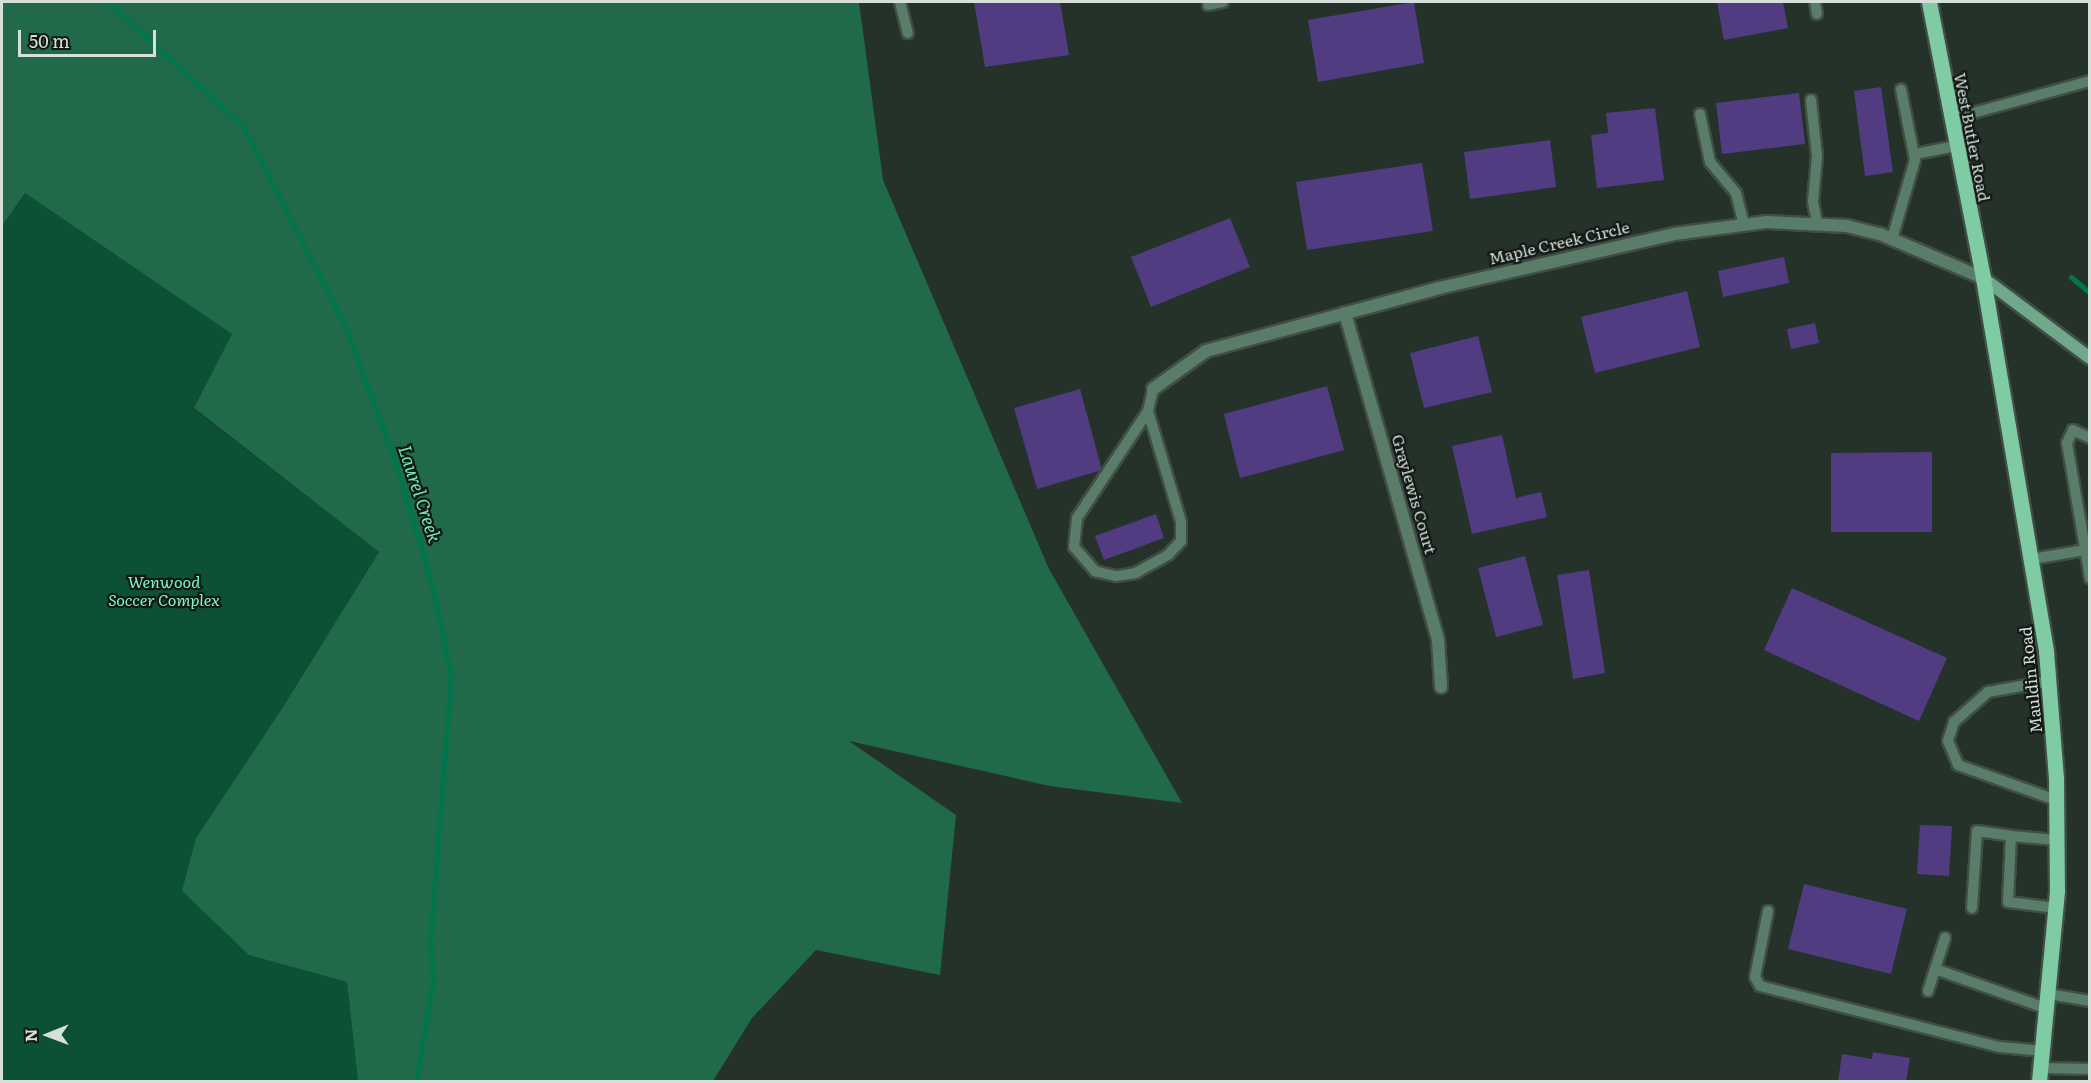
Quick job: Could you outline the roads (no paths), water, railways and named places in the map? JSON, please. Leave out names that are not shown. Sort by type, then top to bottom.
[{"type":"main road","name":"West Butler Road","points":[[1929,2],[1983,279]]},
{"type":"main road","points":[[1983,279],[2090,358]]},
{"type":"main road","name":"Mauldin Road","points":[[1983,279],[2032,558],[2049,681],[2056,800],[2056,908],[2040,1075]]},
{"type":"street","name":"Maple Creek Circle","points":[[1153,389],[1206,351],[1345,313],[1612,246],[1744,225],[1817,222],[1892,239],[1983,279]]},
{"type":"street","name":"Graylewis Court","points":[[1345,313],[1422,577],[1438,640],[1441,687]]},
{"type":"lane","points":[[900,2],[908,33]]},
{"type":"lane","points":[[1208,5],[1223,2]]},
{"type":"lane","points":[[1815,2],[1817,14]]},
{"type":"lane","points":[[1951,119],[2090,81]]},
{"type":"lane","points":[[1892,239],[1915,154],[1901,89]]},
{"type":"lane","points":[[1811,100],[1817,156],[1813,202],[1817,222]]},
{"type":"lane","points":[[1700,114],[1710,162],[1733,188],[1744,225]]},
{"type":"lane","points":[[1915,154],[1956,146]]},
{"type":"lane","points":[[1148,411],[1181,522],[1181,541],[1168,555],[1136,573],[1116,576],[1095,571],[1074,548],[1077,518],[1148,411],[1153,389]]},
{"type":"lane","points":[[2090,438],[2073,430],[2067,443],[2090,578]]},
{"type":"lane","points":[[2032,558],[2085,550]]},
{"type":"lane","points":[[2049,681],[1988,692],[1954,722],[1948,741],[1958,765],[2056,800]]},
{"type":"lane","points":[[1972,908],[1977,831],[2057,840]]},
{"type":"lane","points":[[2011,836],[2008,902],[2056,908]]},
{"type":"lane","points":[[1768,911],[1755,977],[1760,986],[2001,1047],[2043,1051]]},
{"type":"lane","points":[[1928,991],[1945,938]]},
{"type":"lane","points":[[1935,969],[2048,1002],[2090,1000]]},
{"type":"lane","points":[[2040,1075],[2090,1069]]},
{"type":"waterway","name":"Laurel Creek","points":[[108,2],[243,126],[345,326],[393,456],[430,577],[451,675],[430,940],[433,980],[416,1082]]},
{"type":"waterway","points":[[2071,277],[2090,293]]},
{"type":"park label","name":"Wenwood Soccer Complex","points":[[164,590]]}]
